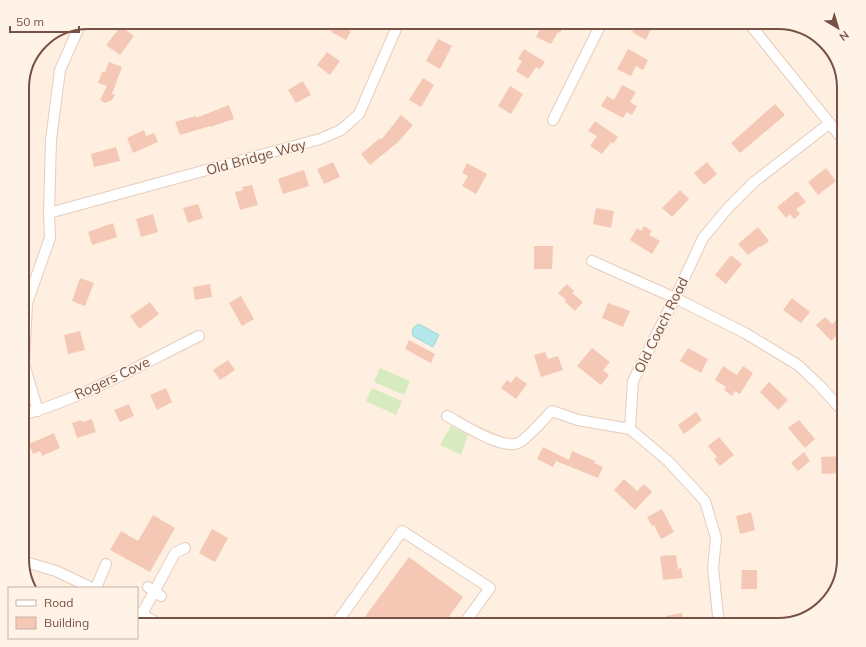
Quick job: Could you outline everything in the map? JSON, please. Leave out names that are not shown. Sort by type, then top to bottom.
[{"type":"street","name":"Old Bridge Way","points":[[49,212],[320,139],[341,130],[359,114],[396,29]]},
{"type":"street","points":[[553,120],[598,29]]},
{"type":"street","points":[[754,29],[837,132]]},
{"type":"street","points":[[29,297],[50,238],[49,212],[51,140],[60,70],[78,30]]},
{"type":"street","name":"Old Coach Road","points":[[630,429],[633,381],[675,298],[703,238],[728,208],[754,182],[830,123]]},
{"type":"street","points":[[592,261],[675,298],[745,333],[798,365],[837,405]]},
{"type":"street","name":"Rogers Cove","points":[[29,413],[38,411],[92,388],[199,336]]},
{"type":"street","points":[[29,381],[38,411]]},
{"type":"street","points":[[447,416],[490,439],[512,445],[520,443],[552,412],[578,420],[630,429],[668,461],[705,501],[716,538],[713,568],[718,618]]},
{"type":"street","points":[[340,618],[402,531],[490,588],[469,618]]},
{"type":"street","points":[[148,618],[139,613],[154,592],[175,553],[185,548]]},
{"type":"street","points":[[29,562],[56,571],[90,587]]},
{"type":"street","points":[[96,587],[106,564]]},
{"type":"green space","points":[[380,368],[410,381],[404,395],[374,382]]},
{"type":"green space","points":[[372,388],[402,401],[396,415],[366,401]]},
{"type":"green space","points":[[451,426],[468,435],[461,455],[440,445]]},
{"type":"water","points":[[419,324],[439,335],[433,347],[413,336],[413,329]]},
{"type":"building","points":[[119,29],[125,29],[134,36],[120,55],[106,45]]},
{"type":"building","points":[[332,29],[348,29],[351,31],[346,40],[331,32]]},
{"type":"building","points":[[540,29],[562,29],[560,33],[558,32],[551,44],[536,37]]},
{"type":"building","points":[[634,29],[651,29],[646,40],[632,32]]},
{"type":"building","points":[[438,39],[452,46],[440,69],[426,61]]},
{"type":"building","points":[[524,49],[545,62],[540,69],[536,67],[528,79],[516,71],[522,61],[518,59]]},
{"type":"building","points":[[628,49],[648,60],[643,70],[636,66],[631,76],[617,69]]},
{"type":"building","points":[[327,52],[340,61],[330,75],[317,65]]},
{"type":"building","points":[[109,62],[122,67],[112,94],[115,95],[112,100],[105,103],[100,100],[107,86],[98,83],[102,72],[105,72]]},
{"type":"building","points":[[423,78],[434,85],[421,107],[409,100]]},
{"type":"building","points":[[303,81],[311,95],[296,103],[288,90]]},
{"type":"building","points":[[622,85],[636,92],[630,102],[637,106],[632,115],[627,112],[623,118],[601,106],[607,96],[614,100]]},
{"type":"building","points":[[510,86],[523,94],[511,114],[498,106]]},
{"type":"building","points":[[775,104],[785,115],[740,153],[731,143]]},
{"type":"building","points":[[229,105],[234,119],[180,135],[175,122],[196,116],[196,118]]},
{"type":"building","points":[[401,115],[413,125],[398,142],[370,165],[361,154],[380,138],[381,140]]},
{"type":"building","points":[[595,121],[618,137],[613,144],[611,142],[602,154],[590,146],[597,136],[588,131]]},
{"type":"building","points":[[144,130],[146,136],[154,133],[158,142],[133,153],[127,138]]},
{"type":"building","points":[[116,147],[120,161],[94,167],[91,154]]},
{"type":"building","points":[[333,162],[340,177],[324,184],[317,169]]},
{"type":"building","points":[[707,162],[717,174],[704,185],[694,173]]},
{"type":"building","points":[[467,163],[487,174],[476,194],[462,186],[468,176],[462,173]]},
{"type":"building","points":[[826,168],[836,181],[818,195],[808,182]]},
{"type":"building","points":[[304,170],[309,186],[283,194],[278,179]]},
{"type":"building","points":[[252,185],[258,205],[240,210],[235,192],[243,190],[242,187]]},
{"type":"building","points":[[680,190],[689,199],[672,217],[662,208]]},
{"type":"building","points":[[797,191],[806,202],[796,209],[800,214],[794,219],[790,214],[786,218],[777,207]]},
{"type":"building","points":[[198,204],[203,218],[188,223],[183,208]]},
{"type":"building","points":[[596,208],[614,211],[611,228],[593,224]]},
{"type":"building","points":[[153,214],[158,232],[141,237],[136,219]]},
{"type":"building","points":[[113,223],[117,237],[92,245],[88,232]]},
{"type":"building","points":[[644,226],[652,231],[649,235],[660,241],[652,254],[630,240],[637,228],[641,231]]},
{"type":"building","points":[[758,227],[769,241],[748,255],[738,244]]},
{"type":"building","points":[[534,246],[553,246],[552,269],[534,269]]},
{"type":"building","points":[[731,255],[742,264],[726,284],[715,275]]},
{"type":"building","points":[[80,278],[94,283],[85,306],[72,301]]},
{"type":"building","points":[[210,284],[212,297],[195,300],[193,287]]},
{"type":"building","points":[[567,284],[574,291],[572,293],[583,302],[575,311],[558,293]]},
{"type":"building","points":[[241,296],[254,319],[242,326],[229,303]]},
{"type":"building","points":[[792,298],[810,312],[801,323],[783,310]]},
{"type":"building","points":[[150,302],[159,314],[139,329],[130,316]]},
{"type":"building","points":[[608,303],[630,311],[623,327],[602,318]]},
{"type":"building","points":[[825,317],[832,324],[837,320],[837,335],[831,341],[816,325]]},
{"type":"building","points":[[80,331],[85,350],[68,354],[64,335]]},
{"type":"building","points":[[409,340],[435,354],[431,363],[405,349]]},
{"type":"building","points":[[592,348],[610,362],[603,370],[609,375],[601,385],[577,366]]},
{"type":"building","points":[[688,348],[708,359],[701,373],[680,361]]},
{"type":"building","points":[[545,352],[548,359],[558,356],[563,370],[541,377],[534,355]]},
{"type":"building","points":[[228,360],[235,370],[220,380],[213,370]]},
{"type":"building","points":[[723,366],[737,375],[743,366],[753,373],[740,394],[735,391],[732,396],[724,390],[726,387],[715,380]]},
{"type":"building","points":[[516,376],[527,384],[516,399],[501,388],[507,380],[511,383]]},
{"type":"building","points":[[769,382],[788,400],[778,410],[760,392]]},
{"type":"building","points":[[166,388],[172,402],[157,410],[150,395]]},
{"type":"building","points":[[129,404],[134,416],[120,422],[114,410]]},
{"type":"building","points":[[696,412],[702,420],[684,434],[678,425]]},
{"type":"building","points":[[92,419],[96,432],[77,438],[72,423]]},
{"type":"building","points":[[799,420],[815,439],[805,448],[788,428]]},
{"type":"building","points":[[54,433],[60,448],[42,456],[40,451],[33,454],[29,444]]},
{"type":"building","points":[[719,437],[734,455],[720,466],[714,459],[717,457],[708,446]]},
{"type":"building","points":[[543,447],[569,460],[572,451],[595,461],[594,463],[603,467],[598,478],[556,461],[553,467],[537,459]]},
{"type":"building","points":[[804,452],[810,461],[798,471],[791,463]]},
{"type":"building","points":[[837,456],[837,473],[822,474],[821,457]]},
{"type":"building","points":[[624,479],[637,491],[644,484],[652,492],[635,510],[614,490]]},
{"type":"building","points":[[662,509],[674,532],[661,539],[654,525],[652,526],[647,517]]},
{"type":"building","points":[[751,512],[755,530],[740,534],[736,516]]},
{"type":"building","points":[[153,515],[175,528],[150,572],[110,550],[121,531],[138,541]]},
{"type":"building","points":[[212,529],[228,538],[215,562],[199,553]]},
{"type":"building","points":[[676,555],[678,569],[681,568],[683,578],[663,580],[660,556]]},
{"type":"building","points":[[409,557],[463,597],[448,618],[364,618]]},
{"type":"building","points":[[742,570],[757,570],[757,589],[741,589]]},
{"type":"building","points":[[682,613],[683,618],[666,618],[666,616]]}]
